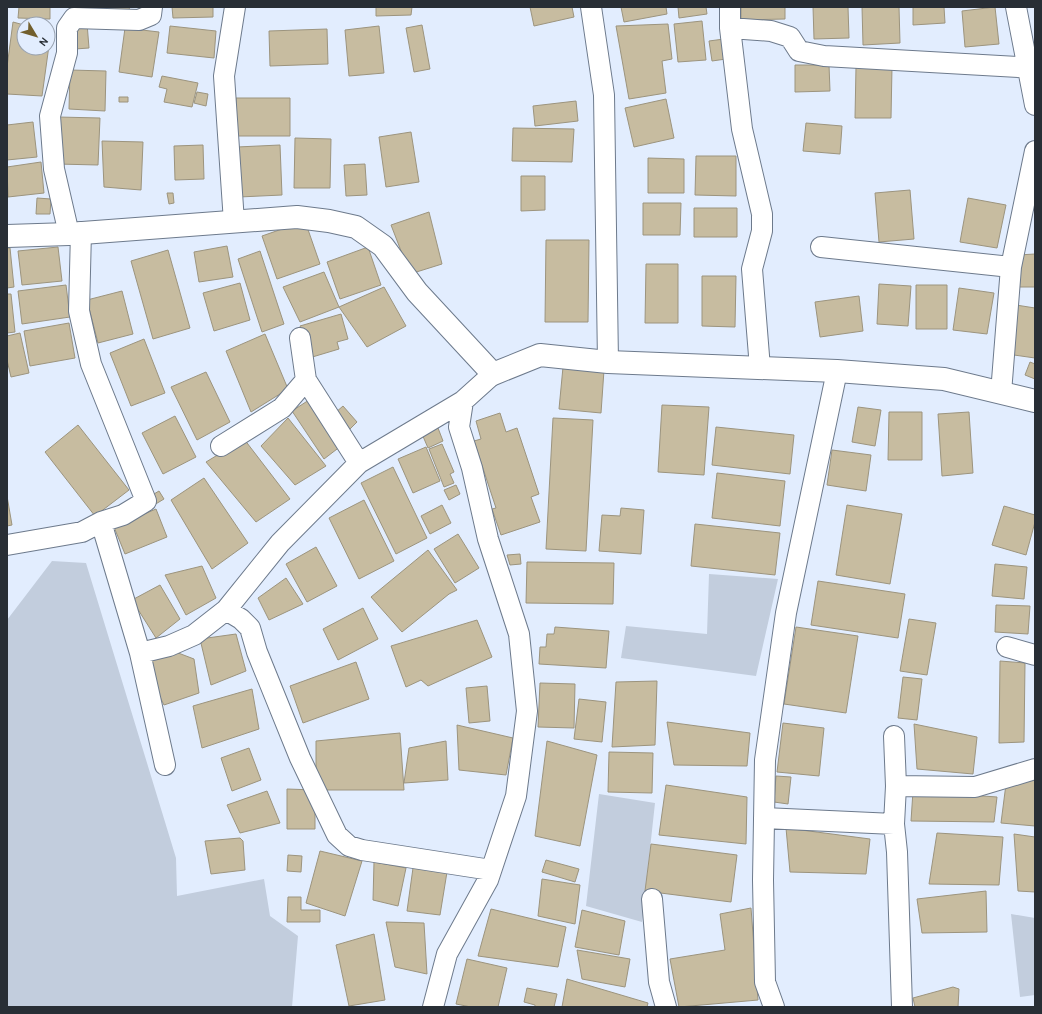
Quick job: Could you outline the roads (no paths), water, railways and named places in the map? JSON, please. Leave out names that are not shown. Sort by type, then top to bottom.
[{"type":"street","points":[[7,545],[82,532],[101,522],[123,515],[146,502],[91,364],[79,311],[75,233],[54,169],[50,116],[67,53],[67,28],[74,18],[139,20],[151,15],[152,7]]},
{"type":"street","points":[[234,222],[224,76],[235,7]]},
{"type":"street","points":[[591,7],[604,95],[608,362]]},
{"type":"street","points":[[730,7],[730,28],[742,129],[762,214],[762,231],[752,269],[760,368]]},
{"type":"street","points":[[1016,7],[1032,68],[1035,104]]},
{"type":"street","points":[[730,28],[771,31],[790,37],[799,51],[824,56],[1032,68]]},
{"type":"street","points":[[1001,393],[1011,268],[1026,236],[1035,151]]},
{"type":"street","points":[[7,236],[75,233],[297,217],[329,221],[356,227],[383,246],[417,292],[493,374]]},
{"type":"street","points":[[821,247],[1011,268]]},
{"type":"street","points":[[300,338],[306,380],[359,463]]},
{"type":"street","points":[[140,652],[169,646],[194,635],[226,610],[280,543],[359,463],[463,401],[493,374],[540,355],[608,362],[837,371],[944,379],[1035,401]]},
{"type":"street","points":[[774,1007],[765,982],[763,880],[765,760],[786,613],[837,371]]},
{"type":"street","points":[[221,446],[282,408],[306,380]]},
{"type":"street","points":[[433,1007],[447,954],[488,880],[516,796],[527,711],[519,634],[488,539],[472,468],[458,427],[463,401]]},
{"type":"street","points":[[101,522],[140,652],[165,765]]},
{"type":"street","points":[[226,610],[241,619],[250,628],[257,652],[300,758],[337,835],[349,846],[362,850],[491,870]]},
{"type":"street","points":[[1007,647],[1035,655]]},
{"type":"street","points":[[894,736],[896,786],[894,824],[897,852],[902,1007]]},
{"type":"street","points":[[896,786],[975,787],[1035,769]]},
{"type":"street","points":[[764,818],[894,824]]},
{"type":"street","points":[[652,899],[659,982],[666,1007]]}]
